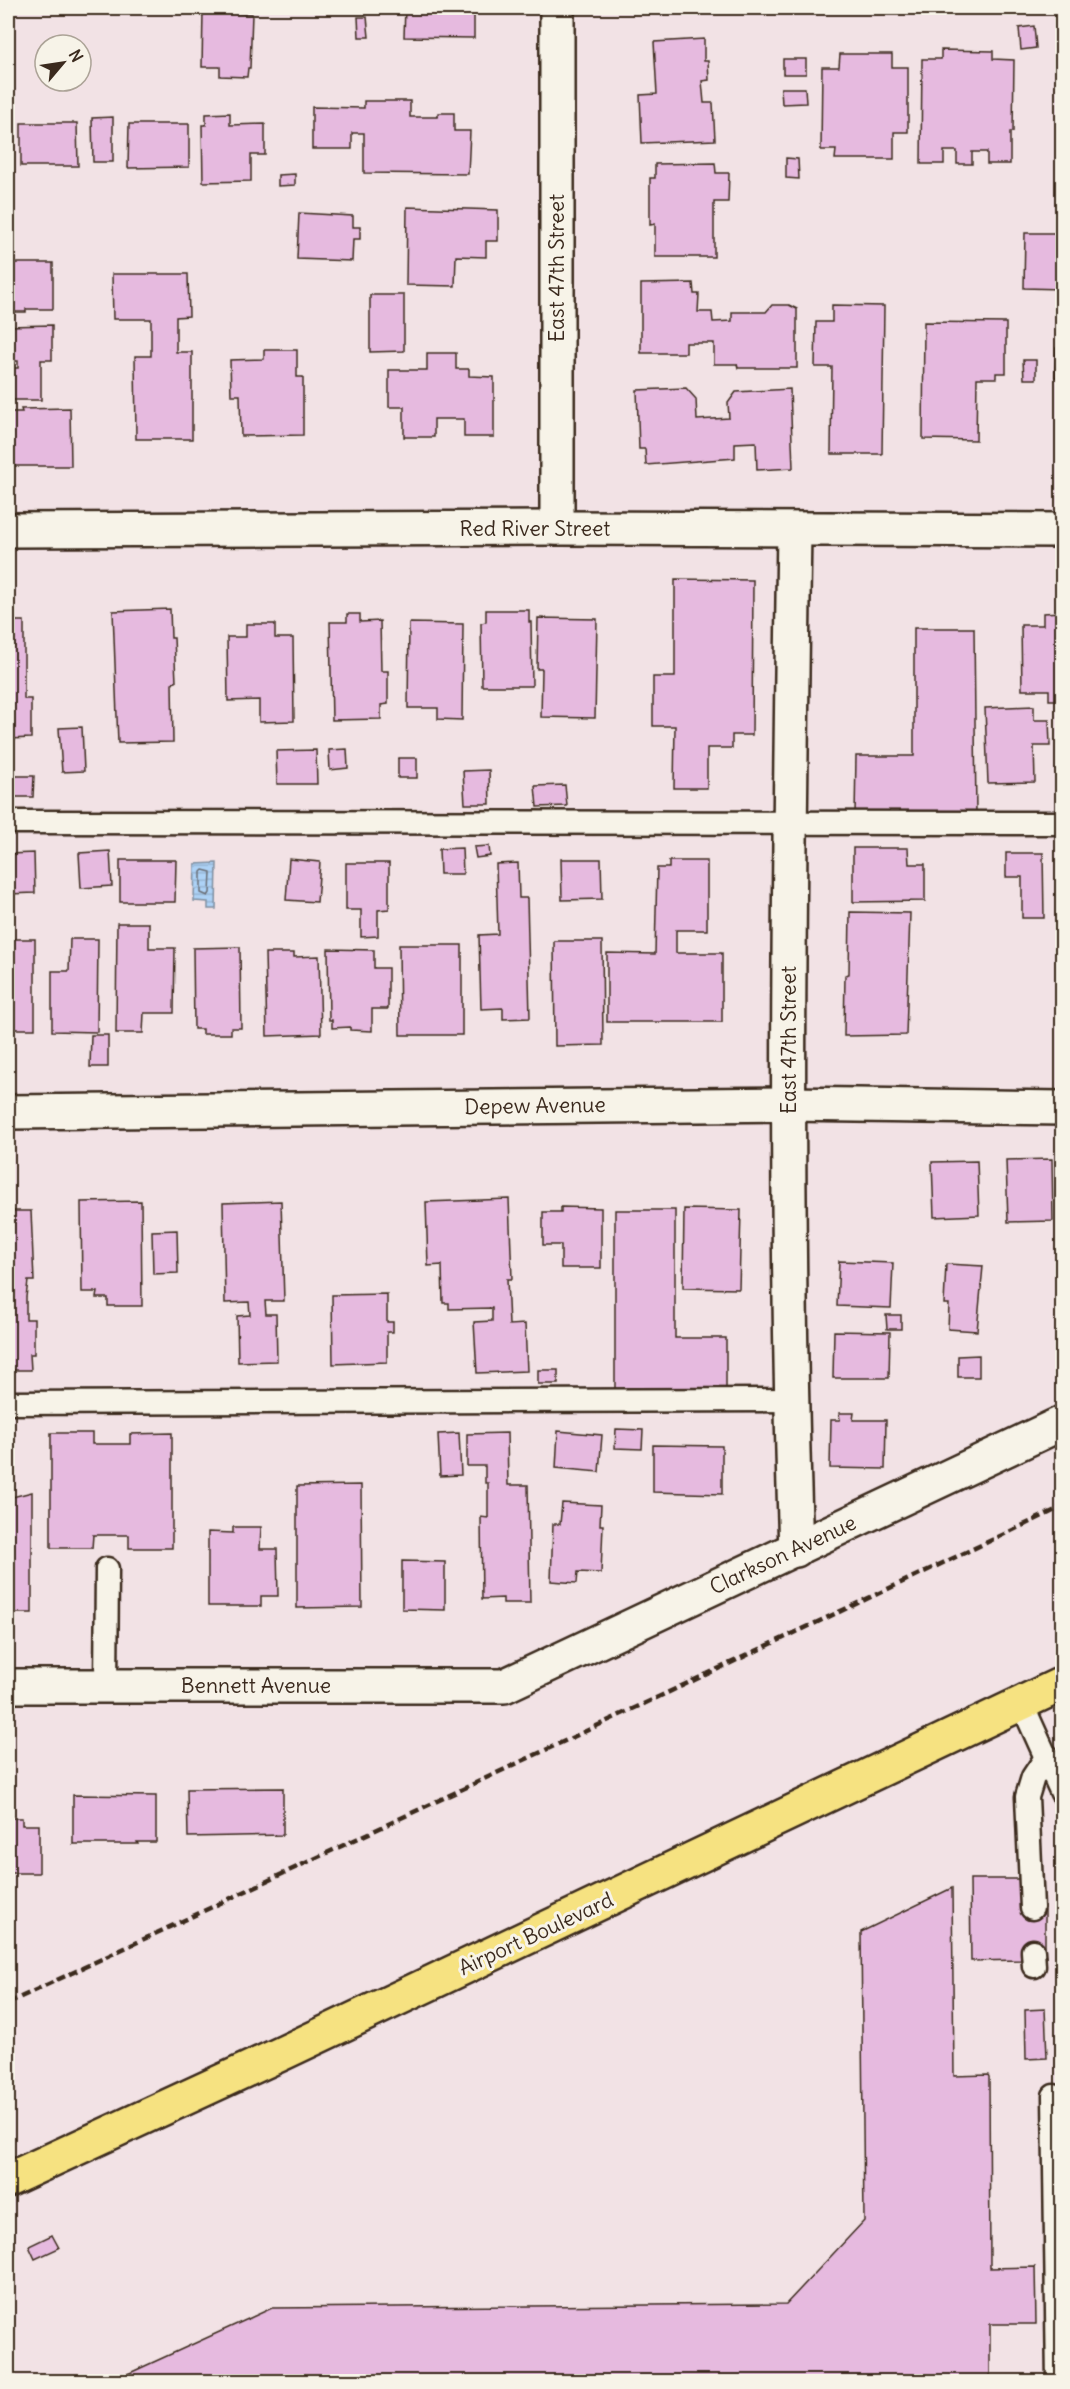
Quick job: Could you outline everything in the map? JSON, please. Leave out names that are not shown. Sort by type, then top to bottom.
[{"type":"main road","name":"Airport Boulevard","points":[[8,2180],[295,2048],[1062,1684]]},
{"type":"street","name":"East 47th Street","points":[[557,8],[557,528]]},
{"type":"street","name":"Red River Street","points":[[8,530],[557,528],[795,531],[1062,530]]},
{"type":"street","name":"East 47th Street","points":[[795,531],[790,822],[789,1104],[790,1400],[796,1550]]},
{"type":"street","name":"Depew Avenue","points":[[8,1112],[789,1104],[1062,1108]]},
{"type":"street","name":"Clarkson Avenue","points":[[504,1686],[1062,1423]]},
{"type":"street","name":"Bennett Avenue","points":[[8,1686],[504,1686]]},
{"type":"lane","points":[[8,822],[1062,823]]},
{"type":"lane","points":[[8,1403],[790,1400]]},
{"type":"lane","points":[[106,1686],[107,1569]]},
{"type":"lane","points":[[1022,1704],[1062,1792]]},
{"type":"lane","points":[[1032,1908],[1027,1797],[1033,1777],[1047,1756]]},
{"type":"lane","points":[[1054,2096],[1058,2382]]},
{"type":"water","points":[[217,863],[216,909],[208,909],[208,902],[194,901],[195,864]]},
{"type":"building","points":[[8,8],[10,8],[10,99],[8,99]]},
{"type":"building","points":[[405,8],[474,8],[474,38],[404,37]]},
{"type":"building","points":[[1035,8],[1062,8],[1062,14],[1035,12]]},
{"type":"building","points":[[203,12],[252,14],[250,68],[248,68],[247,77],[220,76],[220,67],[202,67]]},
{"type":"building","points":[[358,17],[367,17],[369,37],[359,37]]},
{"type":"building","points":[[1034,26],[1036,48],[1021,50],[1019,28]]},
{"type":"building","points":[[704,39],[704,61],[708,61],[709,80],[702,81],[704,103],[713,103],[715,140],[642,143],[640,95],[657,94],[654,42]]},
{"type":"building","points":[[941,50],[993,51],[993,59],[1014,60],[1010,164],[987,164],[987,152],[972,152],[972,164],[957,164],[957,151],[944,151],[944,164],[921,164],[922,59],[941,59]]},
{"type":"building","points":[[840,54],[892,54],[892,67],[908,67],[908,132],[894,132],[894,159],[835,159],[836,150],[821,150],[822,67],[839,67]]},
{"type":"building","points":[[783,59],[806,59],[806,74],[783,74]]},
{"type":"building","points":[[781,88],[805,88],[806,103],[782,104]]},
{"type":"building","points":[[364,101],[410,101],[410,117],[438,117],[438,113],[454,113],[454,131],[470,131],[468,174],[364,173],[364,133],[352,133],[352,149],[312,149],[312,107],[364,108]]},
{"type":"building","points":[[230,113],[230,125],[265,124],[265,155],[251,155],[251,181],[203,182],[202,125],[206,125],[206,114]]},
{"type":"building","points":[[113,117],[113,162],[93,162],[92,118]]},
{"type":"building","points":[[21,123],[77,123],[78,166],[21,166]]},
{"type":"building","points":[[129,124],[189,124],[189,167],[128,168]]},
{"type":"building","points":[[786,158],[798,159],[799,179],[786,178]]},
{"type":"building","points":[[715,163],[716,173],[729,173],[728,202],[714,202],[714,257],[655,257],[655,224],[650,225],[650,178],[655,178],[655,164]]},
{"type":"building","points":[[295,174],[295,185],[278,186],[278,175]]},
{"type":"building","points":[[407,207],[498,210],[498,241],[486,241],[486,257],[456,256],[455,286],[406,285]]},
{"type":"building","points":[[299,213],[353,216],[353,227],[360,227],[360,239],[353,239],[352,261],[297,259]]},
{"type":"building","points":[[1025,233],[1062,233],[1062,289],[1024,288]]},
{"type":"building","points":[[8,263],[53,263],[53,309],[8,312]]},
{"type":"building","points":[[112,274],[188,274],[189,316],[176,317],[176,352],[192,352],[192,439],[136,439],[135,356],[151,356],[151,319],[113,319]]},
{"type":"building","points":[[693,283],[694,294],[699,294],[698,312],[712,312],[713,322],[732,321],[732,312],[766,312],[772,305],[789,305],[797,309],[797,368],[738,368],[737,364],[714,364],[714,343],[686,343],[686,353],[641,353],[641,284]]},
{"type":"building","points":[[370,295],[404,295],[404,351],[370,352]]},
{"type":"building","points":[[832,305],[884,306],[882,454],[831,454],[832,367],[815,367],[816,322],[832,322]]},
{"type":"building","points":[[924,322],[1006,323],[1006,373],[996,373],[996,378],[977,378],[976,440],[923,439]]},
{"type":"building","points":[[52,325],[52,360],[41,360],[41,400],[8,400],[8,368],[18,368],[18,361],[8,361],[8,326]]},
{"type":"building","points":[[1056,348],[1062,348],[1062,378],[1055,377]]},
{"type":"building","points":[[264,350],[297,350],[297,377],[303,377],[303,435],[241,436],[240,395],[231,395],[230,360],[264,359]]},
{"type":"building","points":[[427,353],[456,353],[456,369],[469,369],[469,376],[494,377],[494,437],[464,437],[464,419],[434,419],[434,437],[404,437],[404,407],[389,407],[389,370],[427,370]]},
{"type":"building","points":[[1023,360],[1036,360],[1036,379],[1024,379]]},
{"type":"building","points":[[686,388],[696,399],[697,420],[729,418],[728,403],[736,392],[790,389],[793,468],[757,470],[756,442],[735,443],[735,458],[646,465],[645,449],[639,449],[637,390]]},
{"type":"building","points":[[70,408],[71,466],[8,466],[8,412],[22,412],[21,409]]},
{"type":"building","points":[[675,579],[753,580],[752,735],[732,735],[732,748],[707,748],[707,788],[674,788],[675,726],[653,726],[653,677],[675,677]]},
{"type":"building","points":[[170,609],[176,682],[172,683],[173,742],[118,743],[113,611]]},
{"type":"building","points":[[486,610],[529,610],[532,686],[482,686],[481,623],[486,622]]},
{"type":"building","points":[[1062,612],[1062,700],[1049,700],[1049,690],[1022,690],[1021,625],[1043,625],[1043,613]]},
{"type":"building","points":[[347,614],[360,614],[360,622],[380,621],[381,671],[388,671],[388,704],[381,705],[381,719],[332,720],[330,622],[347,622]]},
{"type":"building","points":[[538,618],[597,619],[595,718],[541,717],[542,669],[537,669]]},
{"type":"building","points":[[8,621],[24,621],[24,699],[31,699],[31,738],[9,739],[9,752],[8,752]]},
{"type":"building","points":[[409,623],[463,624],[462,720],[438,719],[438,708],[408,708]]},
{"type":"building","points":[[246,624],[275,624],[275,638],[293,638],[294,721],[259,722],[259,700],[228,701],[227,637],[246,637]]},
{"type":"building","points":[[914,628],[974,628],[976,816],[855,816],[856,756],[914,756]]},
{"type":"building","points":[[1034,706],[1034,720],[1049,720],[1050,746],[1034,746],[1035,782],[988,783],[985,708]]},
{"type":"building","points":[[82,727],[84,771],[62,772],[59,728]]},
{"type":"building","points":[[347,749],[348,768],[330,770],[329,750]]},
{"type":"building","points":[[316,750],[317,784],[277,784],[276,751]]},
{"type":"building","points":[[398,758],[417,758],[417,778],[398,778]]},
{"type":"building","points":[[489,770],[490,804],[465,804],[463,771]]},
{"type":"building","points":[[8,776],[34,776],[33,797],[8,797]]},
{"type":"building","points":[[565,785],[567,806],[537,807],[535,786]]},
{"type":"building","points":[[489,846],[490,856],[476,858],[474,847]]},
{"type":"building","points":[[462,848],[463,874],[440,874],[439,849]]},
{"type":"building","points":[[853,848],[908,848],[909,864],[925,864],[925,901],[853,902]]},
{"type":"building","points":[[110,851],[112,886],[81,888],[79,853]]},
{"type":"building","points":[[34,853],[35,893],[8,894],[8,854]]},
{"type":"building","points":[[1006,853],[1043,853],[1044,918],[1022,918],[1022,877],[1006,877]]},
{"type":"building","points":[[289,859],[320,862],[317,902],[286,900]]},
{"type":"building","points":[[561,859],[601,859],[602,899],[562,900]]},
{"type":"building","points":[[120,860],[176,860],[175,902],[120,902]]},
{"type":"building","points":[[669,861],[707,861],[707,930],[676,930],[676,953],[722,953],[722,1022],[607,1022],[607,953],[655,954],[657,868],[669,868]]},
{"type":"building","points":[[346,863],[389,863],[389,909],[378,910],[378,936],[361,937],[361,910],[346,910]]},
{"type":"building","points":[[518,863],[519,898],[527,898],[530,1018],[503,1019],[503,1008],[481,1009],[479,935],[498,934],[496,864]]},
{"type":"building","points":[[850,912],[910,913],[906,1035],[844,1036],[845,975],[849,974]]},
{"type":"building","points":[[117,923],[149,923],[149,948],[175,948],[174,1013],[144,1013],[143,1033],[116,1033]]},
{"type":"building","points":[[8,939],[35,939],[35,1029],[8,1029]]},
{"type":"building","points":[[70,939],[98,939],[97,1032],[52,1031],[52,971],[69,971]]},
{"type":"building","points":[[554,941],[602,941],[603,1045],[555,1046]]},
{"type":"building","points":[[399,945],[462,945],[462,1035],[400,1035]]},
{"type":"building","points":[[240,947],[241,1028],[231,1028],[231,1034],[202,1034],[202,1029],[194,1029],[193,948]]},
{"type":"building","points":[[328,949],[374,950],[374,968],[388,968],[388,1009],[372,1009],[372,1031],[350,1030],[350,1027],[332,1028],[332,1020],[329,1020]]},
{"type":"building","points":[[265,953],[294,953],[294,957],[319,956],[321,1034],[267,1036]]},
{"type":"building","points":[[91,1035],[108,1035],[108,1067],[90,1067]]},
{"type":"building","points":[[1052,1159],[1053,1221],[1008,1222],[1006,1160]]},
{"type":"building","points":[[977,1161],[979,1215],[934,1217],[932,1162]]},
{"type":"building","points":[[509,1199],[512,1279],[507,1279],[509,1325],[525,1324],[527,1371],[477,1373],[474,1322],[492,1321],[492,1308],[449,1309],[449,1303],[443,1303],[442,1265],[428,1266],[426,1202]]},
{"type":"building","points":[[141,1201],[142,1306],[108,1306],[108,1298],[96,1298],[97,1292],[82,1292],[81,1202]]},
{"type":"building","points":[[281,1201],[284,1301],[265,1301],[266,1314],[276,1314],[277,1361],[238,1362],[237,1316],[250,1315],[249,1302],[225,1303],[223,1203]]},
{"type":"building","points":[[561,1207],[601,1208],[601,1268],[561,1268],[561,1245],[543,1245],[543,1212],[561,1212]]},
{"type":"building","points":[[684,1209],[741,1210],[739,1289],[683,1288]]},
{"type":"building","points":[[615,1210],[675,1210],[675,1338],[726,1338],[726,1391],[615,1391]]},
{"type":"building","points":[[8,1211],[31,1211],[34,1281],[28,1281],[26,1319],[34,1319],[34,1354],[30,1354],[31,1370],[8,1370]]},
{"type":"building","points":[[177,1230],[178,1273],[153,1274],[152,1231]]},
{"type":"building","points":[[839,1261],[893,1263],[891,1308],[837,1306]]},
{"type":"building","points":[[946,1264],[983,1266],[977,1331],[948,1329],[949,1304],[944,1304]]},
{"type":"building","points":[[387,1294],[387,1322],[393,1322],[393,1332],[387,1332],[387,1362],[333,1364],[332,1295]]},
{"type":"building","points":[[886,1315],[901,1315],[901,1329],[887,1329]]},
{"type":"building","points":[[834,1331],[890,1332],[889,1378],[833,1378]]},
{"type":"building","points":[[979,1355],[979,1377],[958,1377],[958,1356]]},
{"type":"building","points":[[538,1370],[558,1370],[558,1384],[538,1384]]},
{"type":"building","points":[[839,1413],[854,1413],[853,1420],[886,1420],[885,1469],[830,1468],[831,1420],[840,1420]]},
{"type":"building","points":[[616,1429],[643,1430],[642,1449],[615,1448]]},
{"type":"building","points":[[558,1431],[602,1435],[599,1472],[556,1468]]},
{"type":"building","points":[[51,1433],[92,1433],[92,1444],[130,1444],[130,1434],[172,1433],[172,1548],[129,1548],[129,1535],[93,1535],[92,1548],[51,1548]]},
{"type":"building","points":[[459,1433],[461,1475],[440,1476],[438,1434]]},
{"type":"building","points":[[507,1433],[508,1485],[528,1485],[530,1603],[503,1603],[503,1598],[482,1599],[481,1517],[488,1518],[488,1483],[485,1483],[485,1466],[467,1466],[467,1434]]},
{"type":"building","points":[[653,1445],[722,1446],[722,1494],[653,1492]]},
{"type":"building","points":[[361,1485],[362,1607],[297,1608],[297,1486]]},
{"type":"building","points":[[32,1492],[32,1613],[8,1613],[8,1498]]},
{"type":"building","points":[[562,1503],[601,1505],[600,1525],[603,1525],[601,1573],[578,1572],[577,1583],[551,1581],[553,1524],[560,1524]]},
{"type":"building","points":[[233,1527],[261,1527],[260,1549],[277,1549],[278,1596],[261,1596],[261,1606],[208,1606],[208,1532],[233,1533]]},
{"type":"building","points":[[402,1561],[445,1562],[445,1610],[402,1609]]},
{"type":"building","points":[[283,1788],[283,1835],[188,1837],[187,1789]]},
{"type":"building","points":[[73,1795],[156,1796],[156,1842],[73,1844]]},
{"type":"building","points":[[8,1818],[22,1818],[22,1825],[39,1825],[39,1873],[8,1873]]},
{"type":"building","points":[[970,1879],[1020,1879],[1021,1908],[1045,1908],[1045,1951],[1021,1951],[1021,1960],[971,1961]]},
{"type":"building","points":[[952,1888],[954,2076],[988,2075],[989,2077],[990,2268],[1035,2267],[1036,2324],[990,2324],[990,2382],[110,2382],[272,2308],[786,2304],[864,2221],[861,1932]]},
{"type":"building","points":[[1045,2009],[1047,2058],[1026,2059],[1025,2010]]},
{"type":"building","points":[[52,2235],[59,2248],[35,2259],[29,2246]]},
{"type":"railway","points":[[8,2003],[1062,1507]]}]
